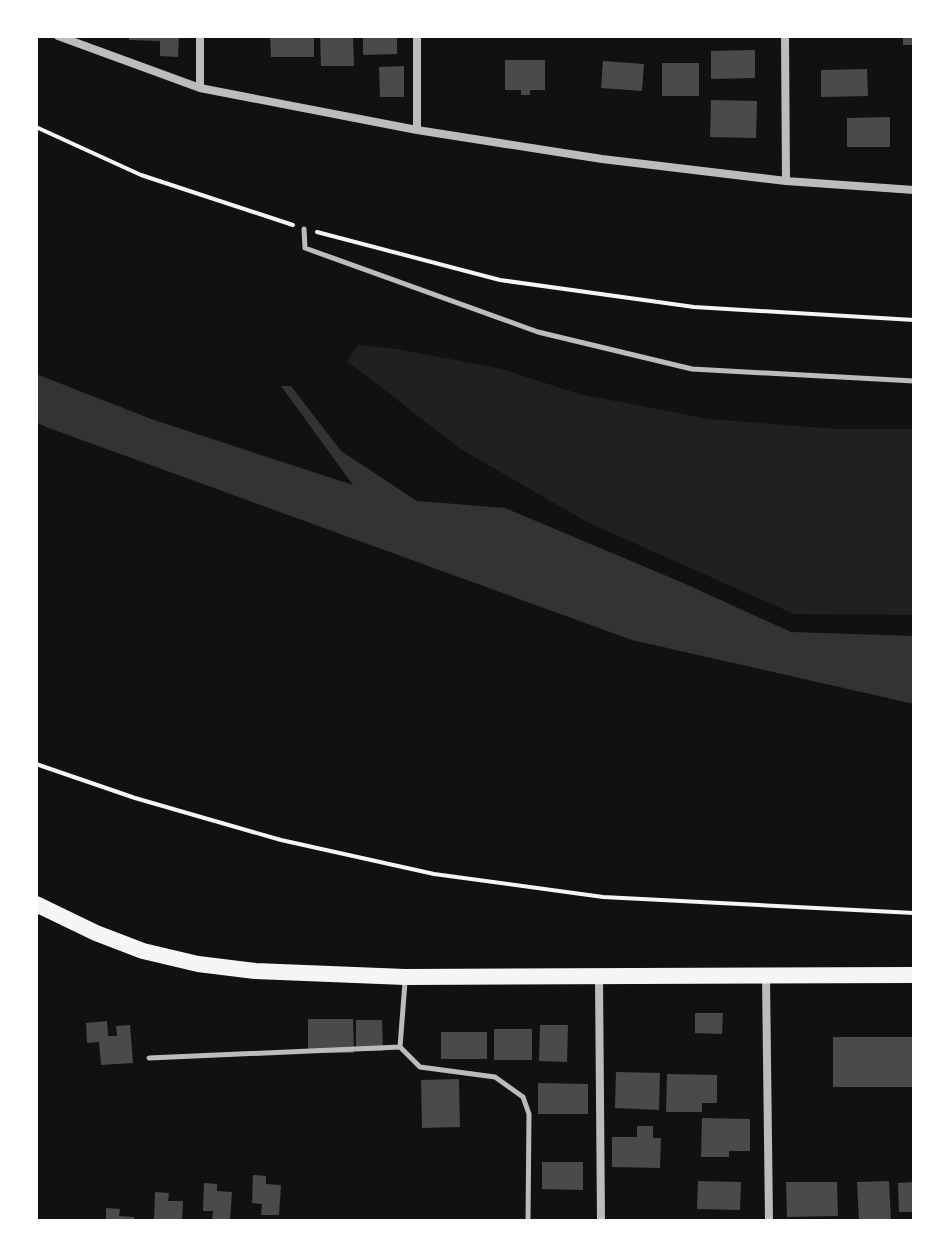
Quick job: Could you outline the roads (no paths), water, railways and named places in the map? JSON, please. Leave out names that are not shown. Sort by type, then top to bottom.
[{"type":"main road","points":[[36,904],[96,933],[143,951],[198,964],[270,972],[405,977],[914,975]]},
{"type":"street","points":[[58,36],[200,88],[417,130],[602,159],[786,181],[914,190]]},
{"type":"street","points":[[200,36],[200,88]]},
{"type":"street","points":[[417,36],[417,130]]},
{"type":"street","points":[[785,36],[786,181]]},
{"type":"street","points":[[599,977],[601,1221]]},
{"type":"street","points":[[766,977],[769,1221]]},
{"type":"lane","points":[[304,229],[305,248],[538,332],[692,369],[914,381]]},
{"type":"lane","points":[[400,1047],[405,977]]},
{"type":"lane","points":[[149,1058],[400,1047],[420,1067],[495,1077],[523,1097],[529,1114],[528,1221]]}]
